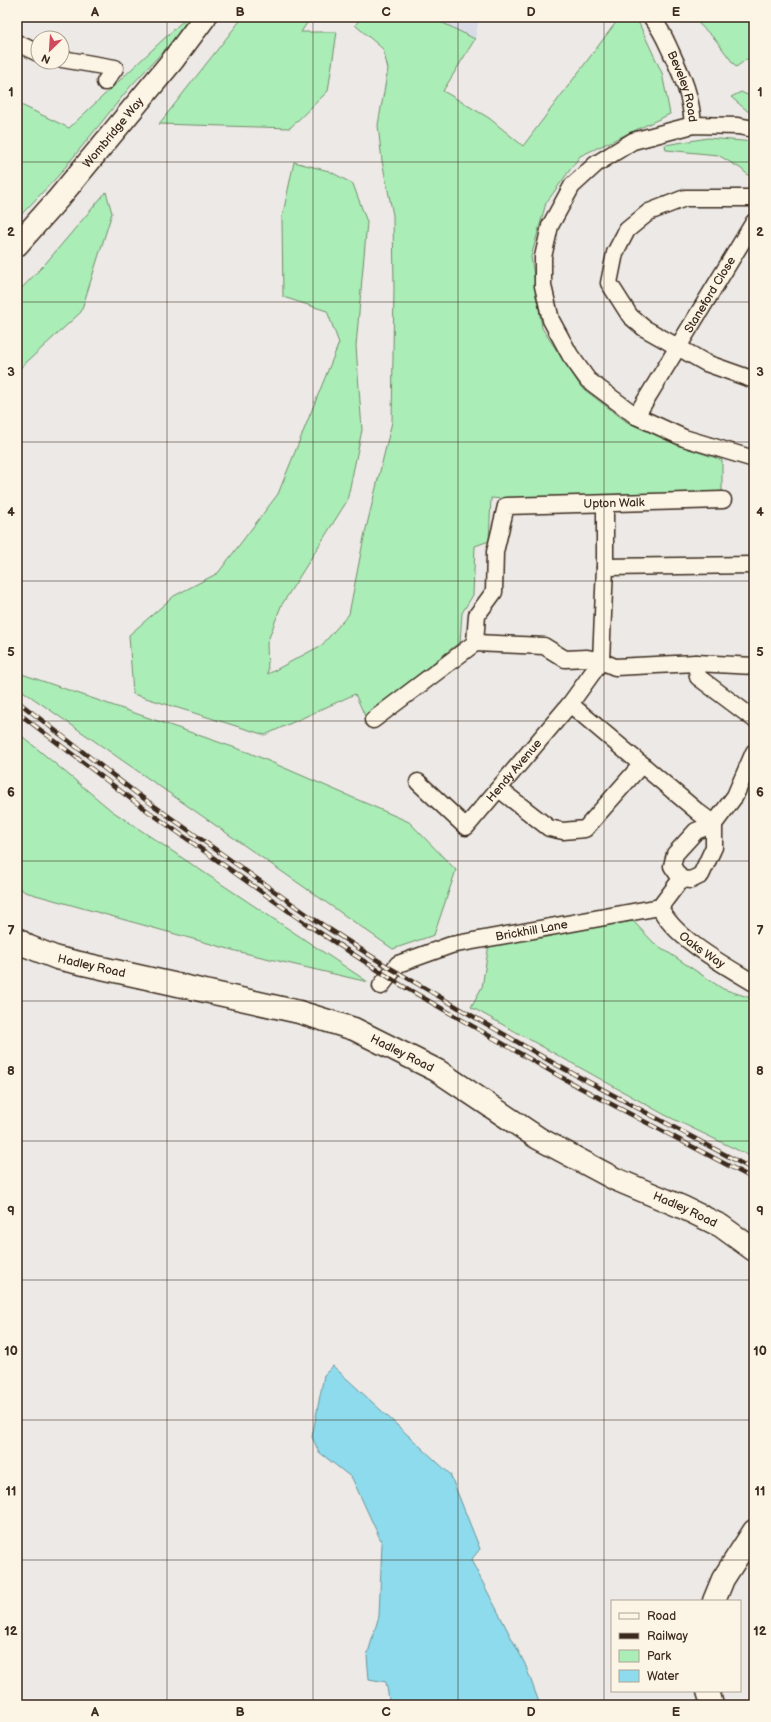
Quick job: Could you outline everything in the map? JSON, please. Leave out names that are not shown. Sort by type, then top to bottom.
[{"type":"street","name":"Wombridge Way","points":[[17,245],[58,199],[173,60],[204,17]]},
{"type":"street","name":"Beveley Road","points":[[651,17],[658,26],[686,84],[692,109],[692,125],[738,126],[754,129]]},
{"type":"street","points":[[17,44],[30,50]]},
{"type":"street","points":[[70,60],[115,68],[106,82]]},
{"type":"street","points":[[692,125],[633,141],[596,164],[572,186],[550,226],[543,257],[543,286],[551,320],[570,355],[588,380],[636,416],[684,438],[754,459]]},
{"type":"street","points":[[754,198],[685,198],[649,212],[627,230],[615,253],[609,283],[630,316],[644,328],[706,363],[754,380]]},
{"type":"street","name":"Staneford Close","points":[[636,416],[754,222]]},
{"type":"street","name":"Upton Walk","points":[[475,643],[477,615],[494,592],[495,552],[506,506],[723,500]]},
{"type":"street","points":[[600,661],[605,567],[605,504]]},
{"type":"street","points":[[605,567],[754,565]]},
{"type":"street","points":[[373,720],[475,643],[544,646],[565,659],[587,658],[615,667],[696,663],[754,666]]},
{"type":"street","name":"Hendy Avenue","points":[[418,782],[466,828],[570,704],[600,661]]},
{"type":"street","points":[[696,663],[698,677],[754,719]]},
{"type":"street","points":[[570,704],[714,824]]},
{"type":"street","points":[[714,824],[714,847],[701,875],[691,880],[681,879],[672,866],[675,854],[696,831],[714,824],[734,796],[754,752]]},
{"type":"street","points":[[499,789],[549,828],[563,831],[585,829],[642,764]]},
{"type":"street","points":[[660,907],[681,879]]},
{"type":"street","name":"Oaks Way","points":[[660,907],[664,917],[698,948],[754,983]]},
{"type":"street","name":"Brickhill Lane","points":[[381,986],[398,964],[451,945],[660,907]]},
{"type":"street","name":"Hadley Road","points":[[17,939],[27,946],[57,958],[299,1012],[354,1029],[438,1071],[538,1138],[615,1179],[682,1206],[721,1226],[754,1250]]},
{"type":"street","points":[[714,1600],[722,1579],[754,1531]]},
{"type":"street","points":[[708,1692],[712,1705]]},
{"type":"shaded area","points":[[431,17],[479,17],[475,39]]},
{"type":"green space","points":[[185,17],[195,17],[130,87],[58,176],[17,219],[17,103],[69,128],[186,18]]},
{"type":"green space","points":[[243,17],[311,17],[301,32],[337,32],[328,91],[290,128],[159,124]]},
{"type":"green space","points":[[362,17],[431,17],[475,39],[443,91],[489,118],[523,146],[620,17],[636,17],[662,73],[670,114],[580,156],[546,203],[531,257],[542,328],[581,387],[627,422],[686,448],[722,460],[722,495],[621,494],[520,500],[491,498],[489,541],[475,546],[473,595],[462,613],[460,642],[365,716],[355,694],[265,735],[133,694],[129,635],[174,596],[218,573],[278,494],[339,343],[327,311],[283,297],[282,218],[294,162],[329,171],[353,184],[367,222],[356,346],[362,430],[347,501],[281,606],[267,643],[268,674],[322,645],[349,614],[364,537],[392,422],[394,287],[393,215],[382,161],[378,125],[388,69],[383,49],[355,25]]},
{"type":"green space","points":[[671,17],[747,17],[751,24],[754,23],[754,54],[736,67],[715,39],[696,21],[676,23]]},
{"type":"green space","points":[[741,92],[754,98],[754,114],[750,113],[731,97]]},
{"type":"green space","points":[[708,138],[754,142],[754,180],[740,168],[718,155],[666,150],[665,145]]},
{"type":"green space","points":[[106,192],[112,213],[81,312],[17,371],[17,293],[45,264]]},
{"type":"green space","points":[[22,674],[250,753],[409,822],[456,870],[434,935],[393,949],[17,687],[17,676]]},
{"type":"green space","points":[[17,732],[112,811],[368,982],[236,951],[25,892],[17,886]]},
{"type":"green space","points":[[633,921],[654,943],[723,989],[754,999],[754,1158],[665,1115],[471,1007],[482,987],[489,944]]},
{"type":"water","points":[[333,1366],[450,1474],[480,1549],[471,1560],[525,1664],[540,1705],[390,1705],[386,1682],[369,1679],[367,1656],[379,1616],[382,1543],[352,1478],[319,1452],[312,1437],[324,1375]]},
{"type":"railway","points":[[17,701],[136,793],[312,918],[385,965],[555,1064],[754,1170]]},
{"type":"railway","points":[[17,712],[131,799],[308,925],[401,985],[575,1085],[754,1179]]}]
